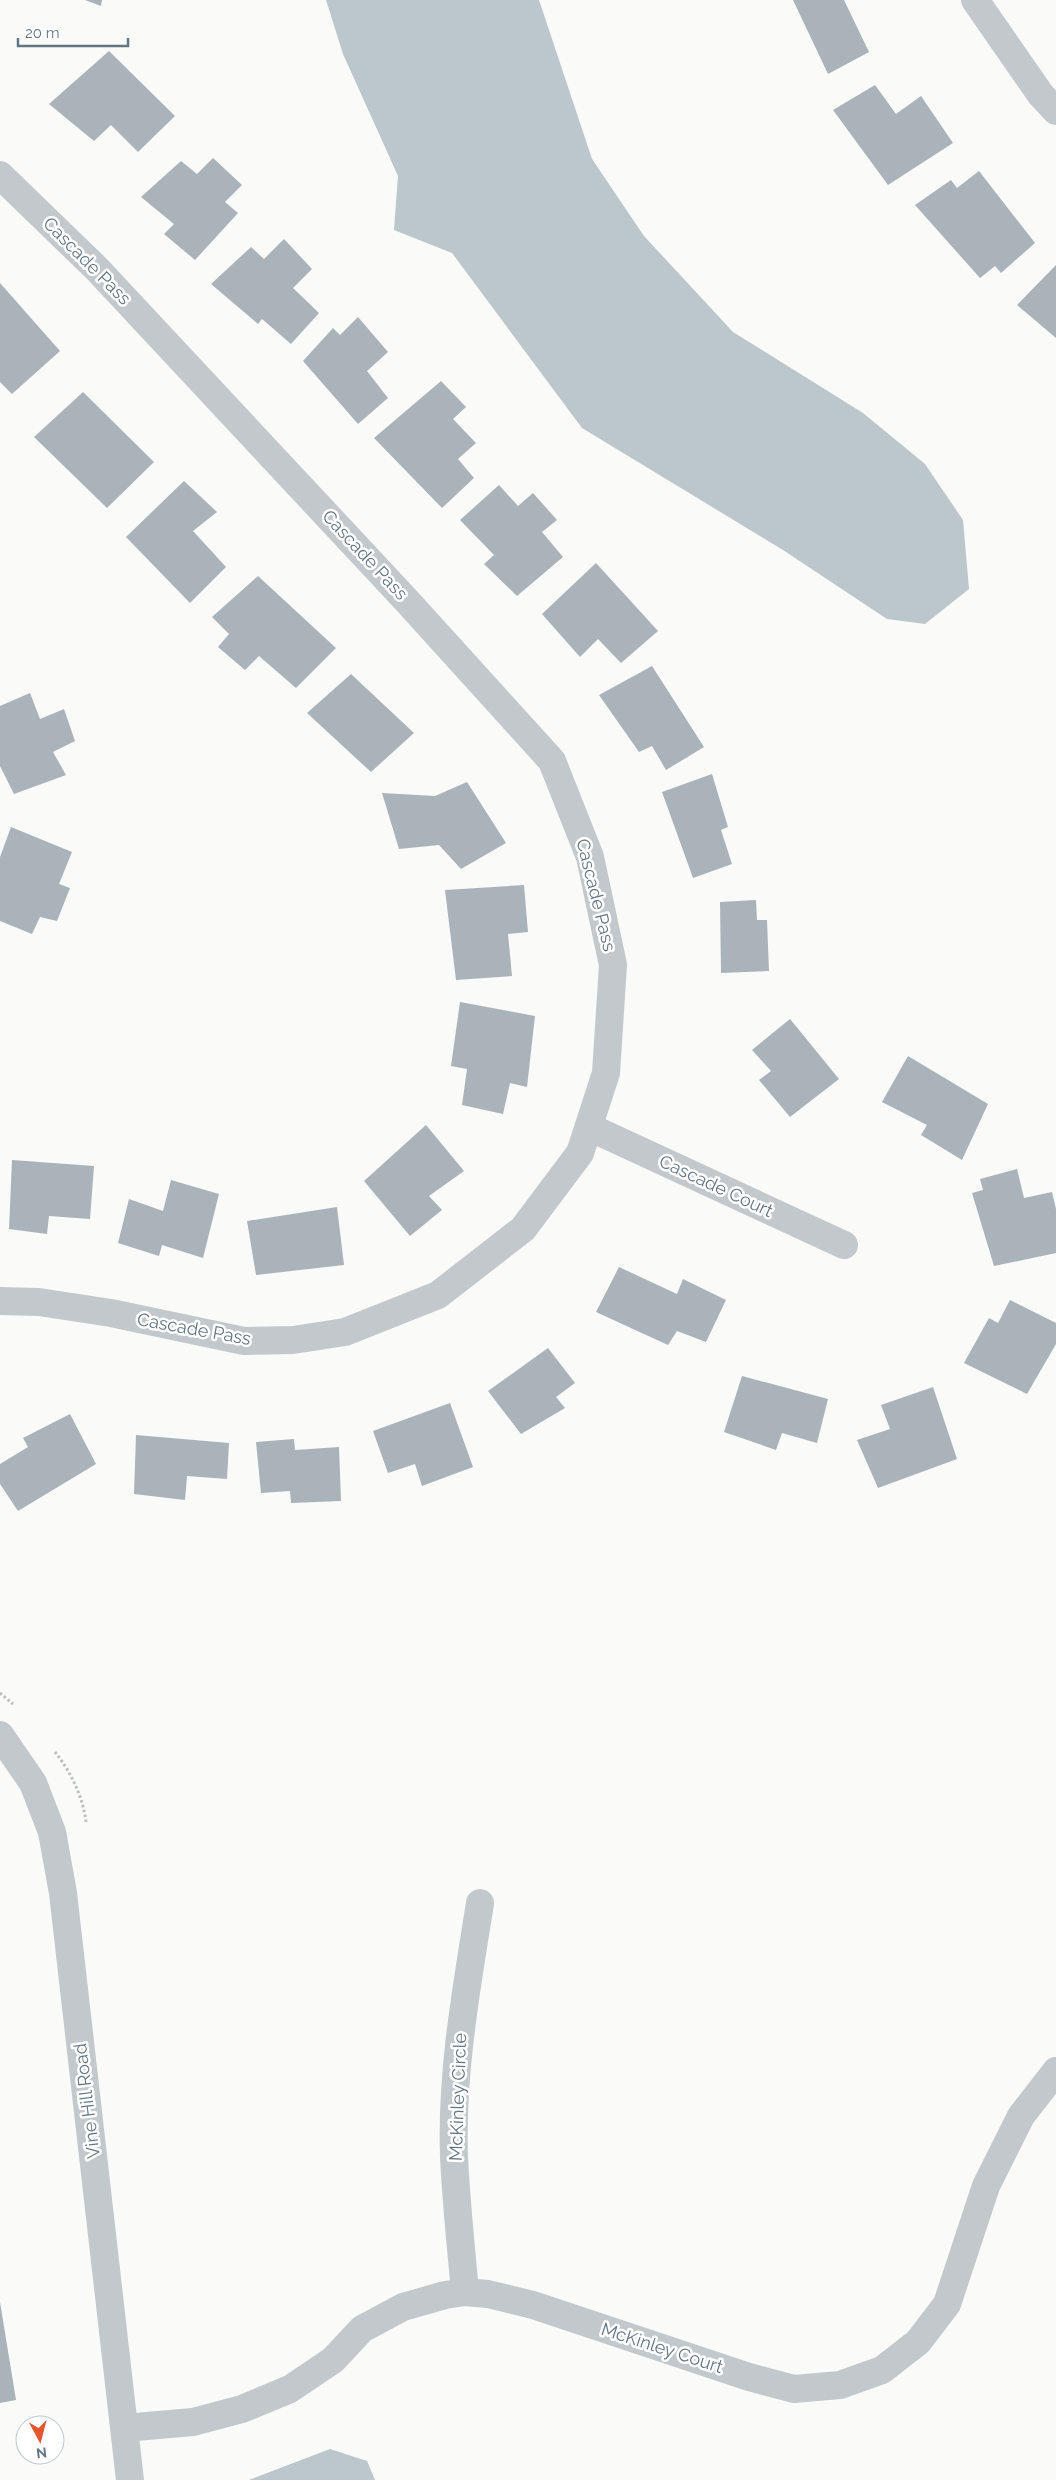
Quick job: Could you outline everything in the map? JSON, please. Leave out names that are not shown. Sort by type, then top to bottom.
[{"type":"street","points":[[975,0],[1041,95],[1056,111]]},
{"type":"street","name":"Cascade Pass","points":[[0,175],[97,269],[407,601],[552,761],[590,857],[613,965],[606,1073],[580,1153],[523,1229],[438,1295],[344,1332],[293,1340],[244,1341],[111,1313],[39,1302],[0,1300]]},
{"type":"street","name":"Cascade Court","points":[[588,1126],[844,1245]]},
{"type":"street","name":"Vine Hill Road","points":[[0,1736],[34,1784],[52,1832],[63,1893],[130,2480]]},
{"type":"street","name":"McKinley Circle","points":[[465,2292],[454,2155],[456,2087],[461,2020],[480,1903]]},
{"type":"street","name":"McKinley Court","points":[[124,2428],[193,2422],[242,2409],[290,2389],[333,2360],[362,2329],[403,2307],[445,2295],[465,2292],[488,2294],[533,2305],[749,2377],[794,2388],[840,2385],[882,2370],[918,2342],[947,2304],[986,2186],[1021,2116],[1056,2071]]},
{"type":"shaded area","points":[[326,0],[539,0],[592,159],[644,236],[733,332],[863,413],[925,464],[963,520],[969,589],[925,624],[887,619],[783,550],[582,428],[452,253],[394,230],[398,176],[343,54]]},
{"type":"shaded area","points":[[330,2449],[367,2461],[375,2480],[249,2480]]},
{"type":"building","points":[[85,0],[102,0],[101,6]]},
{"type":"building","points":[[793,0],[844,0],[869,52],[828,74]]},
{"type":"building","points":[[109,51],[175,116],[138,152],[111,125],[94,141],[49,104]]},
{"type":"building","points":[[875,85],[896,114],[921,96],[953,143],[888,185],[833,110]]},
{"type":"building","points":[[213,158],[242,185],[225,202],[238,213],[195,260],[164,234],[174,224],[141,197],[181,161],[197,174]]},
{"type":"building","points":[[979,171],[1035,243],[1001,273],[995,266],[980,278],[915,205],[951,180],[957,188]]},
{"type":"building","points":[[284,239],[312,269],[293,288],[319,313],[291,344],[262,319],[258,324],[211,284],[251,247],[264,259]]},
{"type":"building","points":[[1056,265],[1056,338],[1017,305]]},
{"type":"building","points":[[0,283],[60,351],[12,394],[0,382]]},
{"type":"building","points":[[358,317],[388,352],[367,371],[388,398],[358,424],[303,361],[333,328],[340,335]]},
{"type":"building","points":[[441,381],[466,407],[453,419],[476,443],[458,459],[474,478],[442,508],[374,438]]},
{"type":"building","points":[[83,392],[154,462],[107,508],[34,437]]},
{"type":"building","points":[[184,481],[217,512],[193,531],[226,567],[190,603],[126,537]]},
{"type":"building","points":[[499,485],[518,506],[533,493],[557,520],[542,532],[563,557],[517,596],[484,564],[494,555],[460,520]]},
{"type":"building","points":[[596,563],[658,631],[621,663],[598,639],[580,657],[542,614]]},
{"type":"building","points":[[258,576],[336,648],[296,688],[259,656],[245,670],[218,647],[229,634],[212,617]]},
{"type":"building","points":[[652,666],[704,747],[666,770],[652,746],[639,752],[599,695]]},
{"type":"building","points":[[351,674],[414,733],[371,772],[307,713]]},
{"type":"building","points":[[30,693],[40,719],[64,709],[75,741],[53,752],[66,775],[14,794],[0,766],[0,706]]},
{"type":"building","points":[[712,774],[728,827],[721,830],[732,864],[693,878],[662,792]]},
{"type":"building","points":[[467,782],[506,843],[461,869],[439,845],[399,849],[382,793],[435,796]]},
{"type":"building","points":[[11,827],[72,852],[59,884],[70,888],[57,921],[40,917],[32,934],[0,921],[0,857]]},
{"type":"building","points":[[524,885],[528,932],[508,934],[512,976],[456,980],[445,890]]},
{"type":"building","points":[[756,900],[757,920],[767,920],[769,971],[721,973],[720,902]]},
{"type":"building","points":[[460,1002],[535,1016],[527,1087],[510,1083],[503,1114],[462,1105],[467,1069],[451,1066]]},
{"type":"building","points":[[790,1019],[839,1079],[790,1117],[759,1080],[771,1071],[752,1050]]},
{"type":"building","points":[[908,1056],[988,1104],[962,1160],[921,1135],[927,1125],[882,1102]]},
{"type":"building","points":[[426,1125],[464,1171],[429,1196],[442,1210],[410,1236],[364,1181]]},
{"type":"building","points":[[12,1160],[94,1166],[90,1219],[49,1216],[47,1234],[9,1229]]},
{"type":"building","points":[[1017,1169],[1024,1198],[1052,1192],[1056,1209],[1056,1253],[994,1266],[972,1193],[983,1190],[980,1179]]},
{"type":"building","points":[[171,1180],[219,1194],[203,1258],[162,1245],[159,1256],[118,1243],[129,1199],[163,1211]]},
{"type":"building","points":[[337,1207],[344,1265],[256,1275],[247,1221]]},
{"type":"building","points":[[619,1267],[677,1294],[683,1279],[726,1300],[706,1342],[677,1331],[668,1345],[596,1312]]},
{"type":"building","points":[[1010,1300],[1056,1323],[1056,1344],[1027,1394],[964,1363],[989,1318],[998,1323]]},
{"type":"building","points":[[548,1348],[575,1383],[556,1397],[565,1408],[521,1434],[488,1391]]},
{"type":"building","points":[[742,1376],[828,1399],[817,1443],[782,1433],[776,1450],[724,1432]]},
{"type":"building","points":[[933,1387],[957,1459],[878,1488],[857,1440],[890,1429],[881,1405]]},
{"type":"building","points":[[450,1403],[473,1467],[422,1486],[415,1464],[388,1473],[373,1431]]},
{"type":"building","points":[[70,1414],[96,1464],[18,1511],[0,1484],[0,1464],[28,1447],[23,1438]]},
{"type":"building","points":[[136,1435],[229,1443],[227,1479],[187,1476],[185,1500],[134,1494]]},
{"type":"building","points":[[294,1439],[295,1450],[339,1447],[341,1501],[291,1503],[290,1491],[261,1493],[256,1442]]},
{"type":"building","points":[[0,2302],[16,2400],[0,2403]]}]
